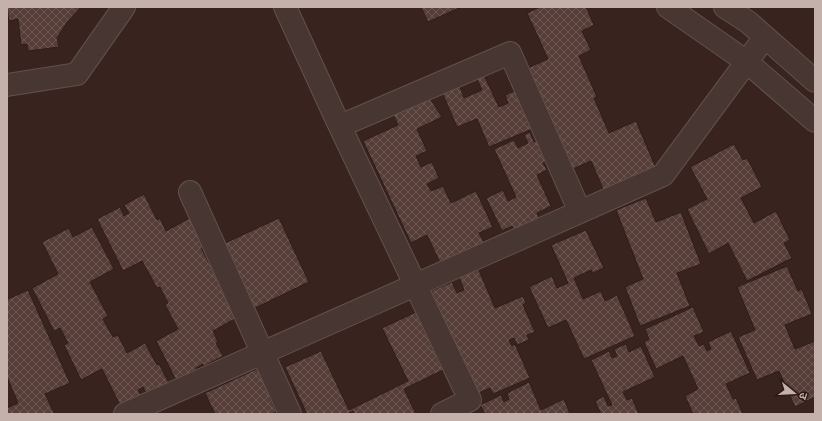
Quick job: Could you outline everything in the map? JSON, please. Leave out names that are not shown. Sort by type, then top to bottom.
[{"type":"street","points":[[7,85],[76,74],[124,7]]},
{"type":"street","points":[[285,7],[470,400],[442,414]]},
{"type":"street","points":[[668,7],[747,62],[815,121]]},
{"type":"street","points":[[725,7],[748,22],[815,81]]},
{"type":"street","points":[[125,414],[663,175],[765,38]]},
{"type":"street","points":[[340,126],[510,53],[580,212]]},
{"type":"street","points":[[190,192],[290,414]]},
{"type":"building","points":[[7,7],[81,7],[67,22],[57,38],[59,47],[28,51],[27,44],[21,45],[18,19],[9,21]]},
{"type":"building","points":[[421,7],[461,7],[428,22]]},
{"type":"building","points":[[540,7],[586,7],[594,25],[582,31],[591,50],[579,56],[597,97],[594,98],[609,133],[636,121],[656,168],[604,191],[591,161],[568,171],[523,70],[548,59],[527,13]]},
{"type":"building","points":[[483,73],[499,107],[508,103],[505,95],[521,88],[537,127],[489,147],[477,119],[457,127],[441,90]],"holes":[[[476,77],[482,90],[464,98],[459,84]]]},
{"type":"building","points":[[429,97],[442,117],[417,129],[427,151],[416,156],[421,167],[432,162],[439,178],[427,184],[431,191],[443,186],[451,203],[476,191],[493,227],[479,233],[485,244],[441,265],[427,235],[411,243],[363,141],[398,125],[392,112]]},
{"type":"building","points":[[530,132],[534,142],[543,138],[553,159],[543,163],[547,170],[537,175],[551,206],[537,213],[539,218],[514,231],[512,226],[502,231],[486,198],[503,190],[508,201],[516,197],[494,149],[514,140],[518,148],[528,143],[524,135]]},
{"type":"building","points":[[734,144],[743,160],[747,158],[762,187],[741,198],[754,223],[776,211],[790,240],[784,243],[792,258],[747,281],[728,243],[709,254],[687,209],[707,199],[690,167]]},
{"type":"building","points":[[144,194],[157,220],[160,218],[166,231],[190,218],[205,246],[201,248],[210,265],[213,263],[240,316],[213,331],[218,342],[216,343],[223,356],[204,366],[203,364],[196,368],[197,369],[176,380],[156,341],[178,329],[165,305],[168,303],[160,287],[157,288],[142,261],[123,271],[97,219],[120,207],[124,216],[129,213],[124,205]]},
{"type":"building","points":[[646,198],[656,222],[681,212],[701,264],[677,273],[690,306],[640,326],[625,287],[643,279],[616,210]]},
{"type":"building","points":[[279,218],[309,282],[253,309],[223,244]]},
{"type":"building","points":[[92,227],[114,269],[90,282],[108,316],[103,319],[113,337],[118,335],[127,353],[145,343],[157,365],[159,364],[169,383],[147,395],[143,387],[138,390],[142,396],[121,407],[102,369],[81,380],[64,345],[68,343],[60,328],[54,331],[32,288],[58,274],[42,242],[69,228],[73,237]]},
{"type":"building","points":[[586,230],[604,268],[593,273],[591,270],[574,278],[583,299],[601,291],[605,301],[617,295],[635,336],[584,359],[566,320],[548,328],[529,287],[552,276],[557,288],[568,283],[551,245]]},
{"type":"building","points":[[787,266],[798,291],[802,289],[812,314],[785,325],[795,349],[815,341],[815,397],[795,407],[779,371],[757,380],[738,337],[755,330],[737,287]]},
{"type":"building","points":[[478,268],[495,308],[523,296],[526,303],[523,305],[535,332],[527,335],[529,340],[517,345],[514,338],[509,340],[512,346],[515,344],[530,378],[493,394],[490,388],[476,394],[431,291],[452,282],[457,293],[464,290],[459,277]]},
{"type":"building","points":[[28,290],[70,383],[45,394],[54,413],[57,412],[58,414],[7,414],[7,408],[18,403],[7,377],[7,298],[8,299]]},
{"type":"building","points":[[693,307],[704,332],[694,336],[699,346],[704,344],[707,351],[711,349],[708,342],[731,331],[750,373],[726,384],[733,399],[736,398],[743,414],[693,414],[685,396],[698,389],[683,356],[656,369],[644,342],[649,339],[645,329]]},
{"type":"building","points":[[416,312],[443,370],[404,389],[416,414],[354,414],[353,411],[347,414],[307,414],[285,367],[321,351],[349,410],[408,381],[382,328]]},
{"type":"building","points":[[626,344],[629,352],[641,346],[655,377],[623,392],[627,400],[632,398],[639,414],[601,414],[595,401],[604,396],[608,406],[612,405],[591,360],[609,351],[612,358],[617,356],[614,349]]},
{"type":"building","points":[[261,367],[273,394],[269,396],[276,412],[272,414],[215,414],[205,393]]},
{"type":"building","points":[[529,382],[541,410],[564,399],[570,414],[485,414],[480,405],[501,395],[504,402],[509,399],[507,393]]}]
